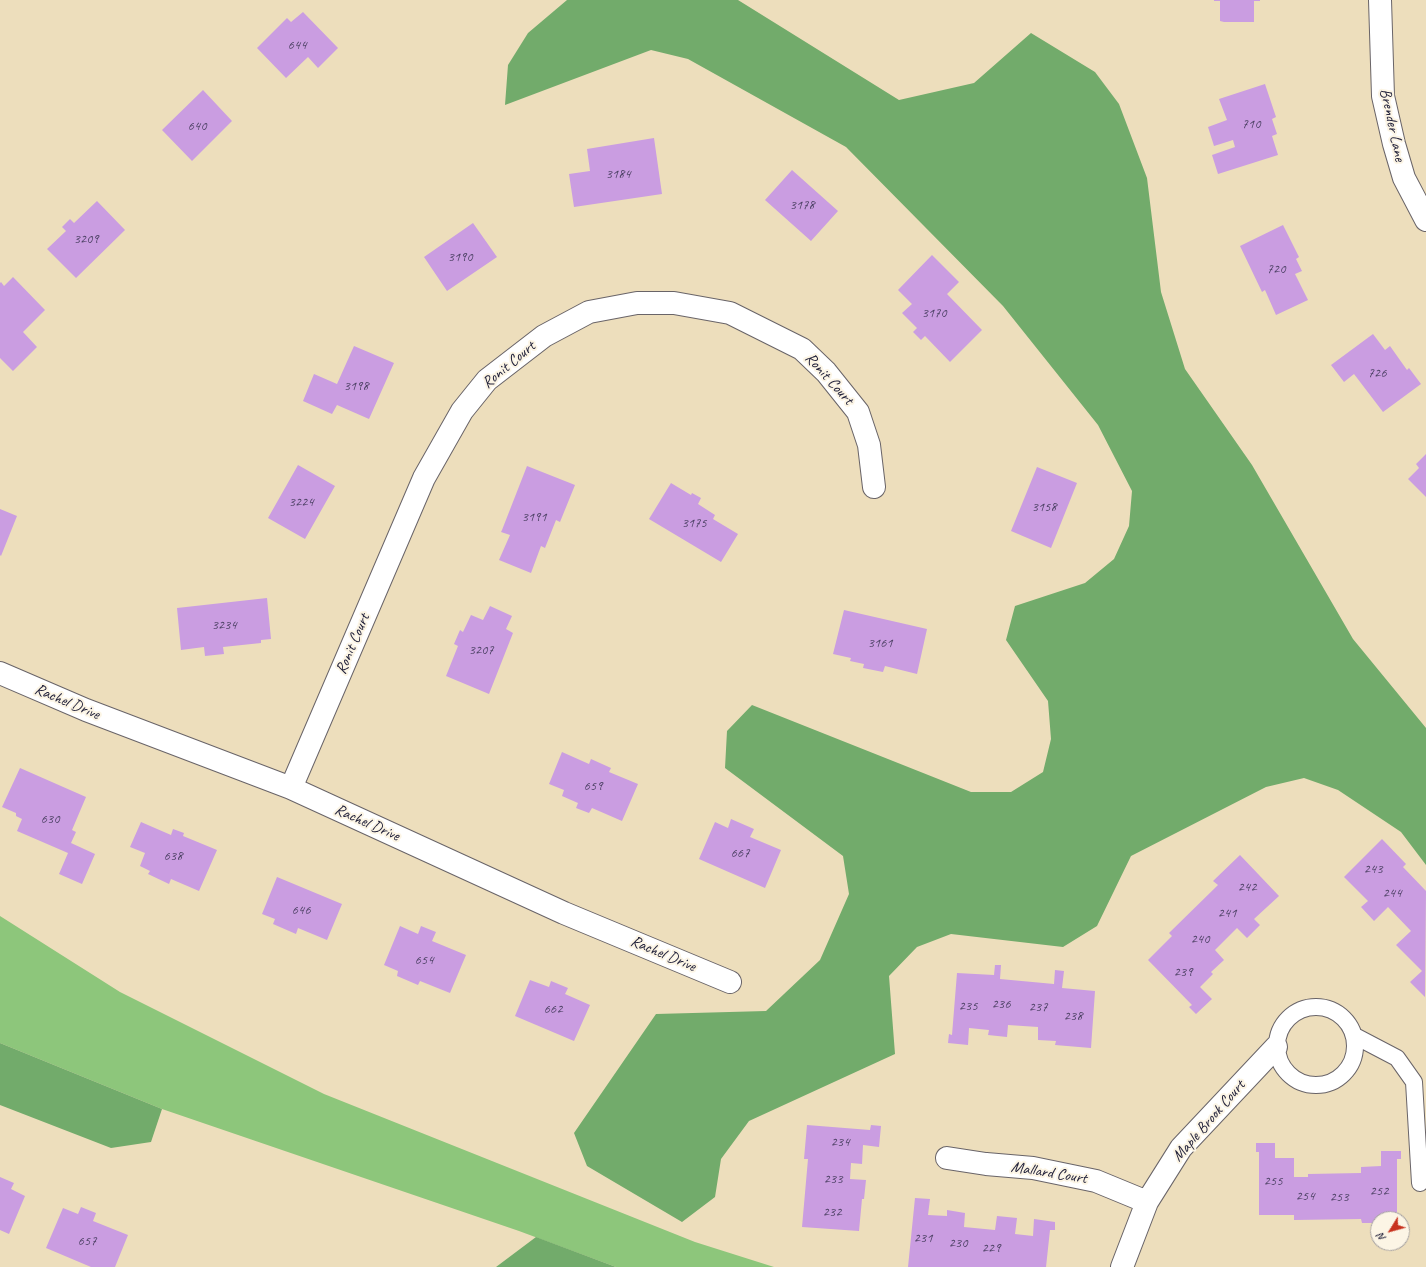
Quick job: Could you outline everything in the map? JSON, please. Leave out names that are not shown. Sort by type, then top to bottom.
[{"type":"street","name":"Brender Lane","points":[[1380,0],[1383,96],[1394,144],[1404,178],[1426,220]]},
{"type":"street","name":"Ronit Court","points":[[291,788],[424,478],[462,411],[487,380],[544,336],[588,312],[637,303],[674,303],[730,312],[802,349],[826,372],[858,412],[869,445],[874,487]]},
{"type":"street","name":"Rachel Drive","points":[[0,673],[86,710],[291,788],[564,912],[730,982]]},
{"type":"street","name":"Maple Brook Court","points":[[1122,1267],[1147,1202],[1181,1148],[1276,1047]]},
{"type":"street","name":"Mallard Court","points":[[947,1158],[986,1164],[1032,1168],[1096,1181],[1147,1202]]},
{"type":"lane","points":[[1317,1007],[1330,1009],[1341,1015],[1350,1024],[1355,1036],[1356,1049],[1353,1061],[1346,1073],[1336,1081],[1323,1086],[1309,1086],[1296,1081],[1286,1072],[1279,1060],[1276,1047],[1278,1034],[1284,1023],[1293,1014],[1305,1008],[1317,1007]]},
{"type":"lane","points":[[1355,1036],[1397,1058],[1414,1082],[1420,1183]]},
{"type":"green space","points":[[567,0],[738,0],[899,100],[974,83],[1031,33],[1095,72],[1119,104],[1147,178],[1161,292],[1185,369],[1252,465],[1353,639],[1426,728],[1426,865],[1401,832],[1338,790],[1304,778],[1266,787],[1131,856],[1097,926],[1063,947],[951,934],[917,947],[889,976],[895,1054],[749,1121],[721,1159],[715,1197],[682,1222],[587,1166],[574,1133],[656,1014],[766,1011],[820,960],[849,894],[843,856],[725,768],[727,731],[752,705],[971,792],[1011,792],[1043,772],[1051,739],[1048,701],[1006,640],[1015,606],[1085,583],[1114,559],[1129,526],[1132,491],[1098,425],[1003,306],[846,147],[688,59],[651,50],[505,105],[508,65],[528,33]]},
{"type":"green space","points":[[0,916],[120,992],[324,1094],[695,1242],[774,1267],[616,1267],[519,1231],[162,1109],[0,1043]]},
{"type":"green space","points":[[0,1043],[162,1109],[151,1142],[111,1148],[0,1105]]},
{"type":"green space","points":[[536,1237],[616,1267],[496,1267]]},
{"type":"building","points":[[1214,0],[1260,1],[1254,1],[1254,22],[1224,22],[1220,21],[1220,1]]},
{"type":"building","points":[[303,12],[338,48],[318,68],[308,57],[286,78],[257,48],[287,18],[291,22]]},
{"type":"building","points":[[1265,84],[1276,117],[1272,119],[1277,134],[1272,136],[1278,155],[1218,174],[1212,155],[1235,147],[1233,140],[1214,146],[1208,127],[1227,120],[1219,99]]},
{"type":"building","points":[[203,90],[232,121],[192,161],[162,130]]},
{"type":"building","points":[[654,138],[662,194],[574,207],[569,174],[590,171],[587,149]]},
{"type":"building","points":[[792,170],[838,211],[811,241],[765,200]]},
{"type":"building","points":[[97,201],[125,230],[76,278],[47,249],[66,231],[62,227],[70,219],[74,223]]},
{"type":"building","points":[[473,223],[497,257],[447,291],[424,257]]},
{"type":"building","points":[[1283,225],[1299,257],[1296,259],[1302,271],[1295,274],[1308,300],[1276,315],[1265,290],[1262,292],[1240,246]]},
{"type":"building","points":[[932,255],[959,282],[947,294],[982,330],[950,362],[925,336],[921,340],[913,332],[917,328],[902,313],[912,304],[898,290]]},
{"type":"building","points":[[13,277],[45,310],[23,332],[37,347],[13,371],[0,358],[0,283],[1,282],[4,286]]},
{"type":"building","points":[[1373,334],[1385,350],[1390,346],[1407,370],[1409,368],[1421,384],[1383,412],[1354,374],[1344,382],[1331,365]]},
{"type":"building","points":[[354,346],[394,363],[369,419],[337,405],[332,414],[303,401],[314,374],[337,384]]},
{"type":"building","points":[[1426,454],[1426,497],[1408,479],[1419,468],[1416,464]]},
{"type":"building","points":[[298,465],[335,486],[305,539],[268,518]]},
{"type":"building","points":[[527,466],[575,485],[560,522],[556,520],[545,548],[541,546],[531,573],[499,560],[510,535],[501,532]]},
{"type":"building","points":[[1037,467],[1077,483],[1051,548],[1011,531]]},
{"type":"building","points":[[671,483],[691,495],[692,493],[701,498],[698,504],[715,515],[713,519],[738,534],[721,562],[649,519]]},
{"type":"building","points":[[0,509],[17,516],[1,556],[0,555]]},
{"type":"building","points":[[267,598],[271,639],[261,640],[261,643],[223,647],[224,654],[205,656],[204,647],[181,650],[177,608]]},
{"type":"building","points":[[490,606],[512,616],[506,629],[513,633],[489,694],[446,676],[458,646],[454,644],[460,630],[463,632],[471,615],[483,620]]},
{"type":"building","points":[[844,610],[927,629],[917,674],[885,666],[883,672],[863,668],[864,664],[850,661],[851,658],[833,654]]},
{"type":"building","points":[[562,752],[589,764],[591,759],[611,768],[609,772],[638,784],[622,821],[592,808],[589,813],[576,808],[578,803],[562,796],[564,790],[549,784]]},
{"type":"building","points":[[20,768],[86,797],[72,830],[76,832],[71,843],[95,854],[82,884],[59,874],[68,853],[17,831],[22,819],[16,816],[16,813],[2,807]]},
{"type":"building","points":[[731,819],[754,829],[750,837],[781,850],[765,888],[699,859],[715,822],[728,828]]},
{"type":"building","points":[[141,822],[171,835],[173,829],[184,833],[183,836],[217,850],[199,891],[171,879],[169,884],[148,874],[150,871],[140,866],[145,853],[130,847]]},
{"type":"building","points":[[1382,839],[1406,864],[1403,867],[1426,891],[1425,997],[1410,982],[1422,971],[1396,945],[1411,931],[1388,907],[1374,921],[1361,907],[1368,901],[1344,877]]},
{"type":"building","points":[[1240,855],[1279,896],[1254,919],[1260,925],[1247,938],[1237,928],[1215,950],[1224,960],[1211,972],[1213,974],[1200,987],[1212,999],[1196,1014],[1189,1007],[1192,1005],[1148,960],[1172,936],[1169,933],[1218,885],[1213,881]]},
{"type":"building","points":[[277,877],[342,904],[327,940],[298,928],[296,934],[273,924],[275,919],[262,914]]},
{"type":"building","points":[[400,926],[418,934],[421,926],[436,932],[432,941],[466,955],[450,993],[420,981],[418,985],[397,976],[398,971],[384,965]]},
{"type":"building","points":[[995,965],[1001,965],[1000,979],[1054,984],[1055,970],[1064,971],[1062,988],[1095,991],[1091,1048],[1055,1045],[1056,1041],[1038,1040],[1038,1027],[1008,1025],[1007,1037],[988,1035],[989,1030],[969,1028],[968,1045],[948,1043],[949,1034],[952,1035],[957,973],[994,975]]},
{"type":"building","points":[[530,980],[549,987],[551,981],[568,988],[565,994],[590,1005],[574,1041],[515,1016]]},
{"type":"building","points":[[807,1125],[870,1130],[871,1125],[881,1126],[879,1147],[863,1145],[862,1164],[851,1163],[850,1179],[866,1180],[864,1199],[862,1199],[859,1231],[802,1227],[808,1159],[804,1159]]},
{"type":"building","points":[[1256,1143],[1275,1143],[1275,1158],[1294,1158],[1294,1177],[1308,1177],[1308,1174],[1361,1173],[1361,1167],[1381,1166],[1381,1151],[1401,1151],[1401,1159],[1397,1159],[1397,1211],[1370,1211],[1370,1223],[1362,1223],[1361,1219],[1294,1220],[1294,1215],[1259,1215],[1259,1152],[1256,1152]]},
{"type":"building","points":[[0,1177],[14,1183],[11,1189],[25,1196],[9,1234],[0,1230]]},
{"type":"building","points":[[915,1198],[930,1199],[928,1215],[947,1216],[947,1210],[965,1213],[964,1227],[995,1230],[997,1216],[1017,1218],[1015,1234],[1033,1236],[1034,1219],[1055,1222],[1055,1230],[1050,1230],[1046,1267],[908,1267]]},
{"type":"building","points":[[81,1207],[96,1213],[93,1221],[128,1235],[115,1267],[91,1267],[46,1248],[63,1208],[78,1214]]}]
